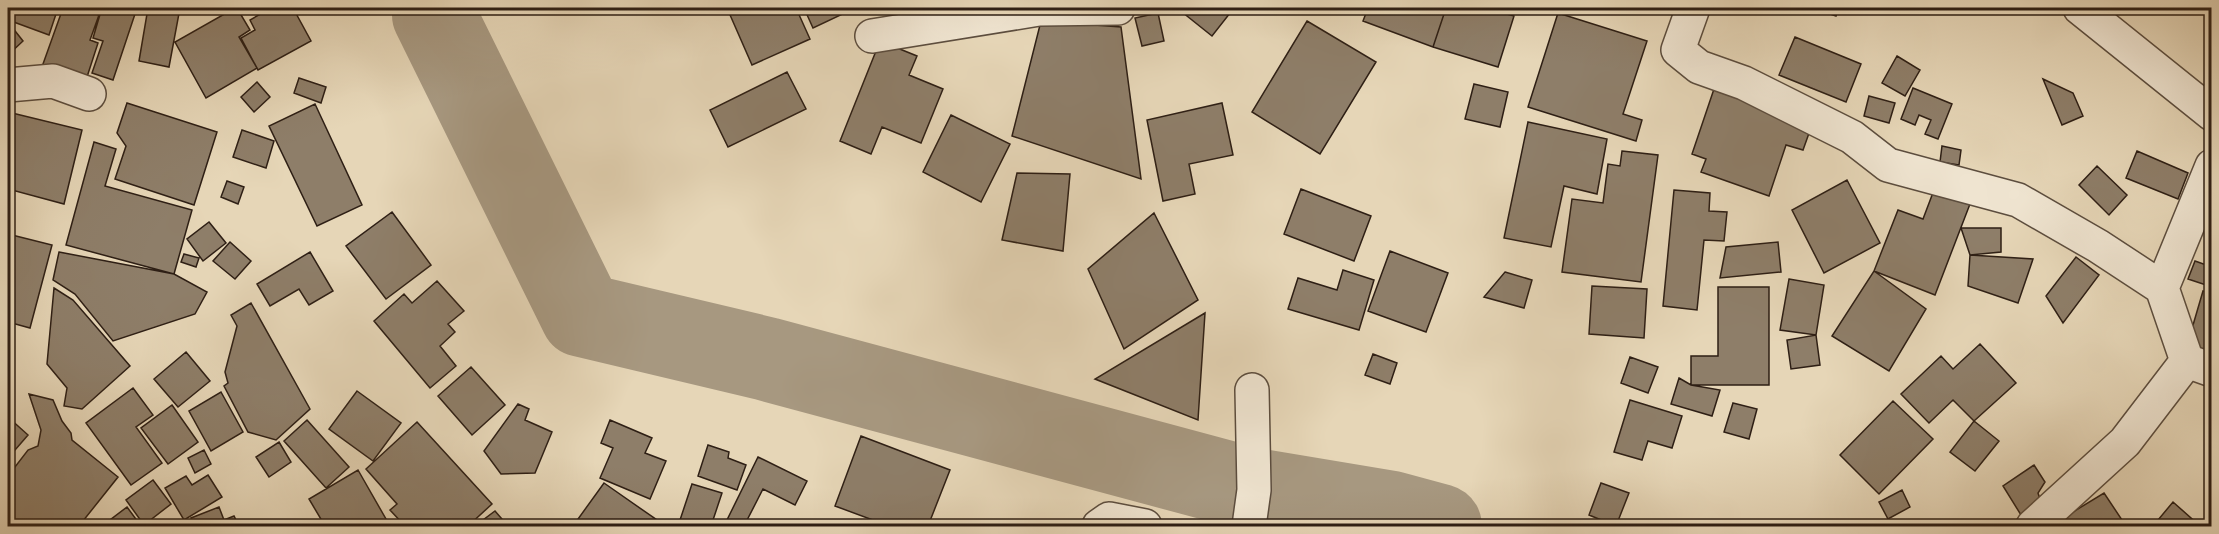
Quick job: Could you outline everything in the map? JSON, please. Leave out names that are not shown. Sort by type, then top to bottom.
[{"type":"street","points":[[872,36],[1039,9],[1118,8]]},
{"type":"street","points":[[1693,8],[1678,50],[1699,67],[1744,83],[1852,137],[1888,165],[2018,200],[2098,246],[2162,288],[2199,365],[2125,442],[2033,526]]},
{"type":"street","points":[[2080,8],[2211,114]]},
{"type":"street","points":[[8,85],[53,81],[89,93]]},
{"type":"street","points":[[2162,288],[2211,166]]},
{"type":"street","points":[[1249,526],[1254,490],[1252,390]]},
{"type":"street","points":[[1099,526],[1109,519],[1145,526]]},
{"type":"building","points":[[16,8],[58,8],[49,35],[11,21]]},
{"type":"building","points":[[63,8],[78,8],[99,15],[90,40],[98,43],[86,80],[43,64]]},
{"type":"building","points":[[90,8],[137,8],[113,80],[92,73],[103,41],[93,38],[101,11]]},
{"type":"building","points":[[148,8],[180,8],[169,67],[139,61]]},
{"type":"building","points":[[235,8],[250,30],[239,37],[257,68],[206,98],[175,42]]},
{"type":"building","points":[[271,8],[293,8],[311,41],[258,70],[241,38],[255,30],[250,20]]},
{"type":"building","points":[[727,8],[796,8],[810,39],[752,65]]},
{"type":"building","points":[[804,8],[845,8],[847,12],[813,28]]},
{"type":"building","points":[[1177,8],[1234,8],[1212,36]]},
{"type":"building","points":[[1368,8],[1446,8],[1433,47],[1363,21]]},
{"type":"building","points":[[1446,8],[1486,8],[1514,16],[1498,67],[1433,47]]},
{"type":"building","points":[[1813,8],[1839,8],[1836,16]]},
{"type":"building","points":[[1158,13],[1164,41],[1142,46],[1135,18]]},
{"type":"building","points":[[1558,13],[1647,41],[1623,114],[1642,120],[1636,141],[1528,107]]},
{"type":"building","points":[[1041,21],[1121,27],[1141,179],[1012,136]]},
{"type":"building","points":[[1307,21],[1376,62],[1320,154],[1252,112]]},
{"type":"building","points":[[8,22],[23,41],[8,55]]},
{"type":"building","points":[[1795,37],[1861,64],[1846,102],[1779,75]]},
{"type":"building","points":[[880,41],[917,56],[909,75],[943,89],[921,143],[882,127],[871,154],[840,141]]},
{"type":"building","points":[[1897,56],[1920,70],[1905,96],[1882,83]]},
{"type":"building","points":[[787,72],[806,109],[728,147],[710,110]]},
{"type":"building","points":[[299,78],[326,87],[321,103],[294,93]]},
{"type":"building","points":[[2043,79],[2073,93],[2083,116],[2062,125]]},
{"type":"building","points":[[257,82],[270,97],[254,112],[241,97]]},
{"type":"building","points":[[1474,84],[1508,92],[1500,127],[1465,119]]},
{"type":"building","points":[[1913,88],[1952,104],[1938,139],[1925,134],[1931,120],[1919,115],[1915,125],[1901,119]]},
{"type":"building","points":[[1714,89],[1813,122],[1803,150],[1786,145],[1769,196],[1701,172],[1706,159],[1692,154]]},
{"type":"building","points":[[1869,96],[1895,103],[1889,123],[1864,116]]},
{"type":"building","points":[[127,103],[217,132],[194,205],[115,179],[126,146],[117,133]]},
{"type":"building","points":[[1222,103],[1233,155],[1189,164],[1195,194],[1163,201],[1147,120]]},
{"type":"building","points":[[315,104],[362,205],[317,226],[269,126]]},
{"type":"building","points":[[8,112],[82,130],[64,204],[8,189]]},
{"type":"building","points":[[951,115],[1010,144],[981,202],[923,172]]},
{"type":"building","points":[[1528,122],[1607,139],[1597,194],[1564,186],[1551,247],[1504,238]]},
{"type":"building","points":[[242,130],[274,141],[266,168],[233,157]]},
{"type":"building","points":[[94,142],[116,149],[105,186],[192,210],[174,274],[66,245]]},
{"type":"building","points":[[1942,146],[1961,150],[1959,165],[1940,162]]},
{"type":"building","points":[[1622,151],[1658,155],[1641,282],[1562,272],[1572,199],[1603,203],[1608,164],[1620,166]]},
{"type":"building","points":[[2137,151],[2188,173],[2178,199],[2126,178]]},
{"type":"building","points":[[2097,166],[2127,195],[2109,215],[2079,185]]},
{"type":"building","points":[[1017,173],[1070,174],[1063,251],[1002,240]]},
{"type":"building","points":[[1847,180],[1880,243],[1824,273],[1792,210]]},
{"type":"building","points":[[227,181],[244,187],[238,204],[221,197]]},
{"type":"building","points":[[1301,189],[1371,216],[1354,261],[1284,234]]},
{"type":"building","points":[[1674,190],[1710,193],[1709,211],[1727,212],[1724,241],[1704,240],[1697,310],[1663,306]]},
{"type":"building","points":[[1934,190],[1970,204],[1935,295],[1874,271],[1898,210],[1923,219]]},
{"type":"building","points":[[392,212],[431,265],[386,299],[346,246]]},
{"type":"building","points":[[1154,213],[1198,300],[1124,349],[1088,269]]},
{"type":"building","points":[[209,222],[226,243],[203,261],[187,239]]},
{"type":"building","points":[[1961,228],[2001,228],[2001,252],[1970,255]]},
{"type":"building","points":[[8,234],[52,245],[30,328],[8,322]]},
{"type":"building","points":[[230,242],[251,261],[235,279],[213,261]]},
{"type":"building","points":[[1778,242],[1781,272],[1720,278],[1726,247]]},
{"type":"building","points":[[1390,251],[1448,273],[1426,332],[1368,311]]},
{"type":"building","points":[[59,252],[174,274],[207,292],[195,314],[113,341],[75,294],[53,280]]},
{"type":"building","points":[[310,252],[333,291],[309,305],[299,289],[270,306],[257,284]]},
{"type":"building","points":[[184,254],[199,258],[196,267],[181,262]]},
{"type":"building","points":[[1970,255],[2033,259],[2018,303],[1968,286]]},
{"type":"building","points":[[2076,257],[2099,275],[2063,323],[2046,296]]},
{"type":"building","points":[[2195,261],[2212,267],[2212,287],[2188,279]]},
{"type":"building","points":[[1343,270],[1374,280],[1359,330],[1288,309],[1298,278],[1337,290]]},
{"type":"building","points":[[1874,271],[1926,309],[1889,371],[1832,336]]},
{"type":"building","points":[[1505,272],[1532,280],[1524,308],[1484,297]]},
{"type":"building","points":[[1789,279],[1824,285],[1816,335],[1780,330]]},
{"type":"building","points":[[437,281],[464,311],[448,324],[455,332],[440,346],[456,366],[430,388],[374,321],[404,294],[412,303]]},
{"type":"building","points":[[1592,286],[1647,289],[1644,338],[1589,334]]},
{"type":"building","points":[[1718,287],[1769,287],[1769,385],[1691,385],[1691,356],[1718,356]]},
{"type":"building","points":[[54,288],[73,300],[130,366],[82,409],[64,406],[67,388],[47,364]]},
{"type":"building","points":[[2203,291],[2212,293],[2212,357],[2186,349]]},
{"type":"building","points":[[251,303],[310,409],[276,440],[248,432],[224,386],[228,383],[225,372],[237,326],[231,315]]},
{"type":"building","points":[[1205,313],[1198,420],[1095,379]]},
{"type":"building","points":[[1816,335],[1820,365],[1791,369],[1787,340]]},
{"type":"building","points":[[1980,344],[2016,383],[1974,421],[1953,400],[1929,423],[1901,394],[1941,356],[1953,369]]},
{"type":"building","points":[[186,352],[210,381],[178,407],[154,379]]},
{"type":"building","points":[[1373,354],[1397,363],[1390,384],[1365,375]]},
{"type":"building","points":[[1630,357],[1658,367],[1648,393],[1621,383]]},
{"type":"building","points":[[471,367],[505,405],[472,435],[438,396]]},
{"type":"building","points":[[1679,378],[1691,385],[1720,390],[1712,416],[1671,404]]},
{"type":"building","points":[[133,388],[153,415],[136,427],[162,463],[131,485],[86,423]]},
{"type":"building","points":[[357,391],[401,423],[373,461],[329,429]]},
{"type":"building","points":[[221,392],[243,432],[211,451],[189,411]]},
{"type":"building","points":[[29,394],[53,400],[62,421],[71,433],[72,440],[118,477],[79,526],[8,526],[8,476],[28,450],[38,446],[41,430]]},
{"type":"building","points":[[1630,400],[1682,416],[1672,448],[1648,441],[1642,460],[1614,452]]},
{"type":"building","points":[[1893,401],[1933,439],[1879,494],[1840,455]]},
{"type":"building","points":[[1733,403],[1757,409],[1749,439],[1724,432]]},
{"type":"building","points":[[518,404],[529,409],[525,420],[552,432],[535,473],[501,474],[484,451]]},
{"type":"building","points":[[172,405],[198,442],[168,464],[141,428]]},
{"type":"building","points":[[8,417],[28,435],[9,457],[8,456]]},
{"type":"building","points":[[307,420],[349,467],[326,488],[284,441]]},
{"type":"building","points":[[610,420],[652,438],[645,453],[666,461],[650,499],[600,478],[613,448],[601,443]]},
{"type":"building","points":[[1974,421],[1999,441],[1975,471],[1950,452]]},
{"type":"building","points":[[417,422],[492,504],[468,526],[405,526],[390,510],[397,504],[366,469]]},
{"type":"building","points":[[861,436],[950,470],[928,526],[889,526],[835,506]]},
{"type":"building","points":[[279,442],[291,462],[269,477],[256,457]]},
{"type":"building","points":[[708,445],[729,452],[728,458],[746,465],[737,490],[698,476]]},
{"type":"building","points":[[204,450],[211,464],[195,473],[188,458]]},
{"type":"building","points":[[758,457],[807,481],[795,505],[763,489],[744,526],[724,526]]},
{"type":"building","points":[[2034,465],[2045,482],[2038,493],[2041,502],[2021,515],[2003,486]]},
{"type":"building","points":[[358,470],[390,526],[325,526],[309,499]]},
{"type":"building","points":[[208,475],[222,497],[184,520],[165,488],[186,476],[192,485]]},
{"type":"building","points":[[153,480],[171,504],[144,525],[126,500]]},
{"type":"building","points":[[604,483],[657,520],[652,526],[573,526]]},
{"type":"building","points":[[1601,483],[1629,493],[1616,526],[1589,515]]},
{"type":"building","points":[[692,484],[722,493],[711,526],[678,526]]},
{"type":"building","points":[[1902,490],[1910,507],[1888,519],[1879,502]]},
{"type":"building","points":[[2104,493],[2126,526],[2050,526]]},
{"type":"building","points":[[2173,502],[2200,526],[2153,526]]},
{"type":"building","points":[[127,507],[141,526],[102,526]]},
{"type":"building","points":[[219,507],[224,520],[234,516],[239,526],[195,526],[191,518]]},
{"type":"building","points":[[495,511],[508,526],[475,526]]},
{"type":"waterway","points":[[434,8],[434,15],[582,315],[767,359],[1254,490],[1392,513],[1440,526]]}]
